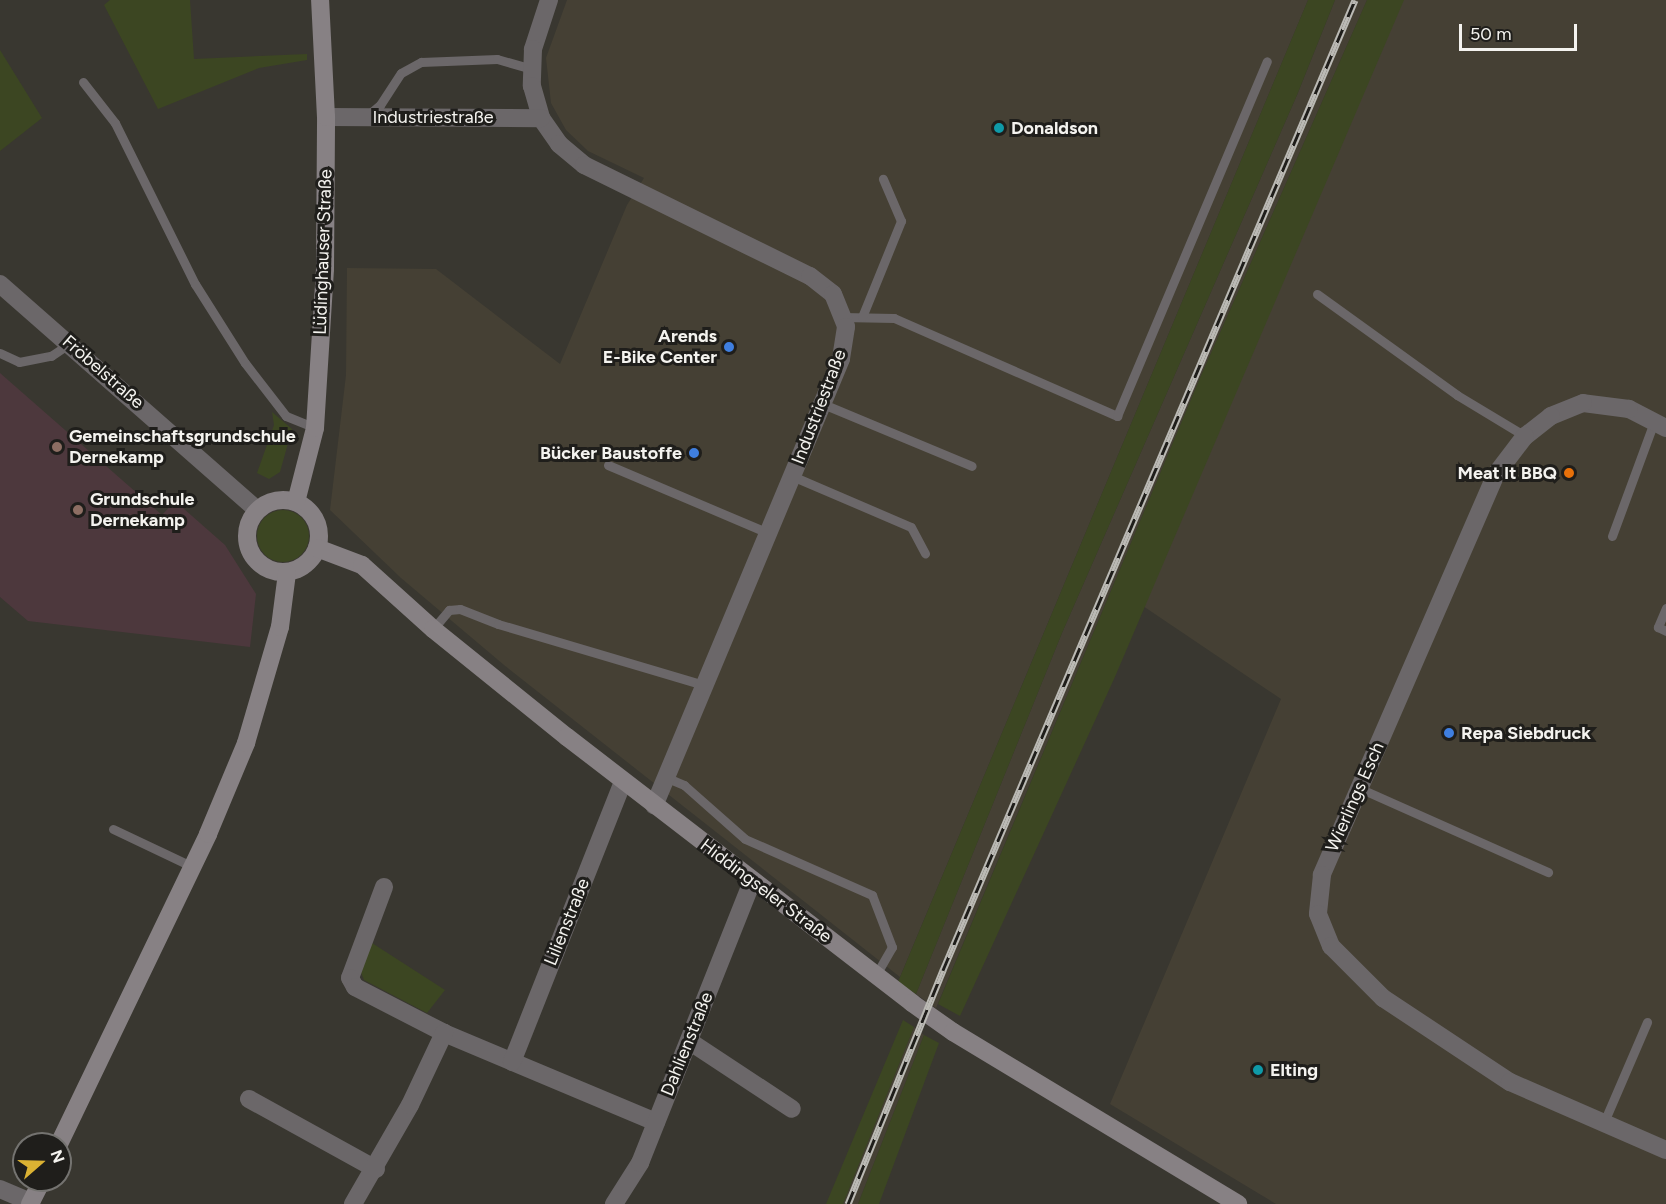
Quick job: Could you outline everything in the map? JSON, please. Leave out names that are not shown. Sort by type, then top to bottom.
[{"type":"street","name":"Lüdinghauser Straße","points":[[296,502],[315,428],[325,269],[326,117],[320,0]]},
{"type":"street","name":"Industriestraße","points":[[549,0],[533,49],[532,86],[540,118],[559,144],[584,165],[810,276],[833,294],[846,327],[841,359],[823,404],[654,805]]},
{"type":"street","name":"Industriestraße","points":[[326,117],[540,118]]},
{"type":"street","name":"Fröbelstraße","points":[[0,284],[257,510]]},
{"type":"street","name":"Wierlings Esch","points":[[1660,425],[1629,409],[1583,404],[1551,416],[1525,436],[1497,474],[1322,875],[1318,914],[1331,946],[1383,998],[1510,1082],[1666,1150]]},
{"type":"street","points":[[276,501],[296,502],[316,521],[317,548],[305,564],[287,573],[265,568],[249,552],[246,537],[249,522],[257,510],[276,501]]},
{"type":"street","name":"Hiddingseler Straße","points":[[317,548],[362,565],[433,629],[623,781],[953,1032],[1238,1204]]},
{"type":"street","points":[[65,1132],[193,867],[246,743],[265,686],[280,627],[287,573]]},
{"type":"street","name":"Lilienstraße","points":[[512,1062],[623,781]]},
{"type":"street","name":"Dahlienstraße","points":[[614,1204],[640,1163],[752,881]]},
{"type":"street","points":[[384,887],[350,978],[355,987],[444,1033],[656,1122]]},
{"type":"street","points":[[353,1204],[376,1169],[444,1033]]},
{"type":"street","points":[[689,1041],[792,1109]]},
{"type":"street","points":[[249,1099],[376,1169]]},
{"type":"street","points":[[0,1188],[31,1203]]},
{"type":"lane","points":[[366,117],[380,105],[400,73],[422,62],[497,59],[532,69]]},
{"type":"lane","points":[[842,317],[894,318],[934,333],[1117,416],[1267,62]]},
{"type":"lane","points":[[83,81],[115,123],[195,284],[245,363],[286,416],[315,428]]},
{"type":"lane","points":[[862,317],[901,221],[883,179]]},
{"type":"lane","points":[[1317,294],[1457,395],[1525,436]]},
{"type":"lane","points":[[0,353],[19,362],[51,356],[70,344]]},
{"type":"lane","points":[[823,404],[972,466]]},
{"type":"lane","points":[[1612,536],[1660,425]]},
{"type":"lane","points":[[608,465],[768,533]]},
{"type":"lane","points":[[792,476],[911,527],[925,553]]},
{"type":"lane","points":[[1666,608],[1658,627],[1666,631]]},
{"type":"lane","points":[[433,629],[449,610],[460,609],[498,624],[704,685]]},
{"type":"lane","points":[[665,777],[684,785],[745,839],[872,895],[892,947],[876,975]]},
{"type":"lane","points":[[1359,789],[1548,872]]},
{"type":"lane","points":[[113,829],[193,867]]},
{"type":"lane","points":[[1604,1122],[1647,1022]]},
{"type":"shaded area","points":[[567,0],[1308,0],[900,977],[504,665],[401,578],[330,510],[346,375],[347,268],[436,269],[560,364],[627,205],[644,178],[588,151],[566,130],[551,103],[546,58]]},
{"type":"shaded area","points":[[1335,0],[1367,0],[1200,378],[936,1008],[916,994],[1062,633],[1297,95]]},
{"type":"shaded area","points":[[1400,0],[1666,0],[1666,1204],[1276,1204],[1110,1104],[1281,699],[1143,606]]},
{"type":"shaded area","name":"Grundschule Dernekamp","points":[[0,373],[162,515],[175,501],[225,545],[256,594],[250,647],[28,621],[0,597]]},
{"type":"shaded area","points":[[914,1027],[924,1035],[858,1204],[843,1204]]},
{"type":"green space","points":[[110,0],[190,0],[194,59],[307,54],[307,60],[259,68],[158,109],[104,5]]},
{"type":"green space","points":[[1308,0],[1335,0],[1297,95],[1062,633],[916,994],[898,982]]},
{"type":"green space","points":[[1367,0],[1404,0],[1114,679],[960,1016],[938,1004],[1200,378]]},
{"type":"green space","points":[[0,50],[42,118],[0,151]]},
{"type":"green space","points":[[272,412],[292,429],[280,472],[269,479],[257,473],[274,425]]},
{"type":"green space","points":[[283,510],[293,512],[301,518],[307,526],[309,536],[307,546],[301,554],[293,560],[283,562],[273,560],[265,554],[259,546],[257,536],[259,526],[265,518],[273,512]]},
{"type":"green space","points":[[372,943],[445,990],[427,1013],[364,980],[360,970]]},
{"type":"green space","points":[[903,1020],[914,1027],[843,1204],[826,1204]]},
{"type":"green space","points":[[924,1035],[939,1043],[879,1204],[858,1204]]},
{"type":"railway","points":[[848,1204],[943,970],[1355,0]]},
{"type":"place","name":"Donaldson","points":[[999,128]]},
{"type":"place","name":"Arends E-Bike Center","points":[[729,347]]},
{"type":"place","name":"Gemeinschaftsgrundschule Dernekamp","points":[[57,447]]},
{"type":"place","name":"Bücker Baustoffe","points":[[694,453]]},
{"type":"place","name":"Meat It BBQ","points":[[1569,473]]},
{"type":"place","name":"Grundschule Dernekamp","points":[[78,510]]},
{"type":"place","name":"Repa Siebdruck","points":[[1449,733]]},
{"type":"place","name":"Elting","points":[[1258,1070]]}]
